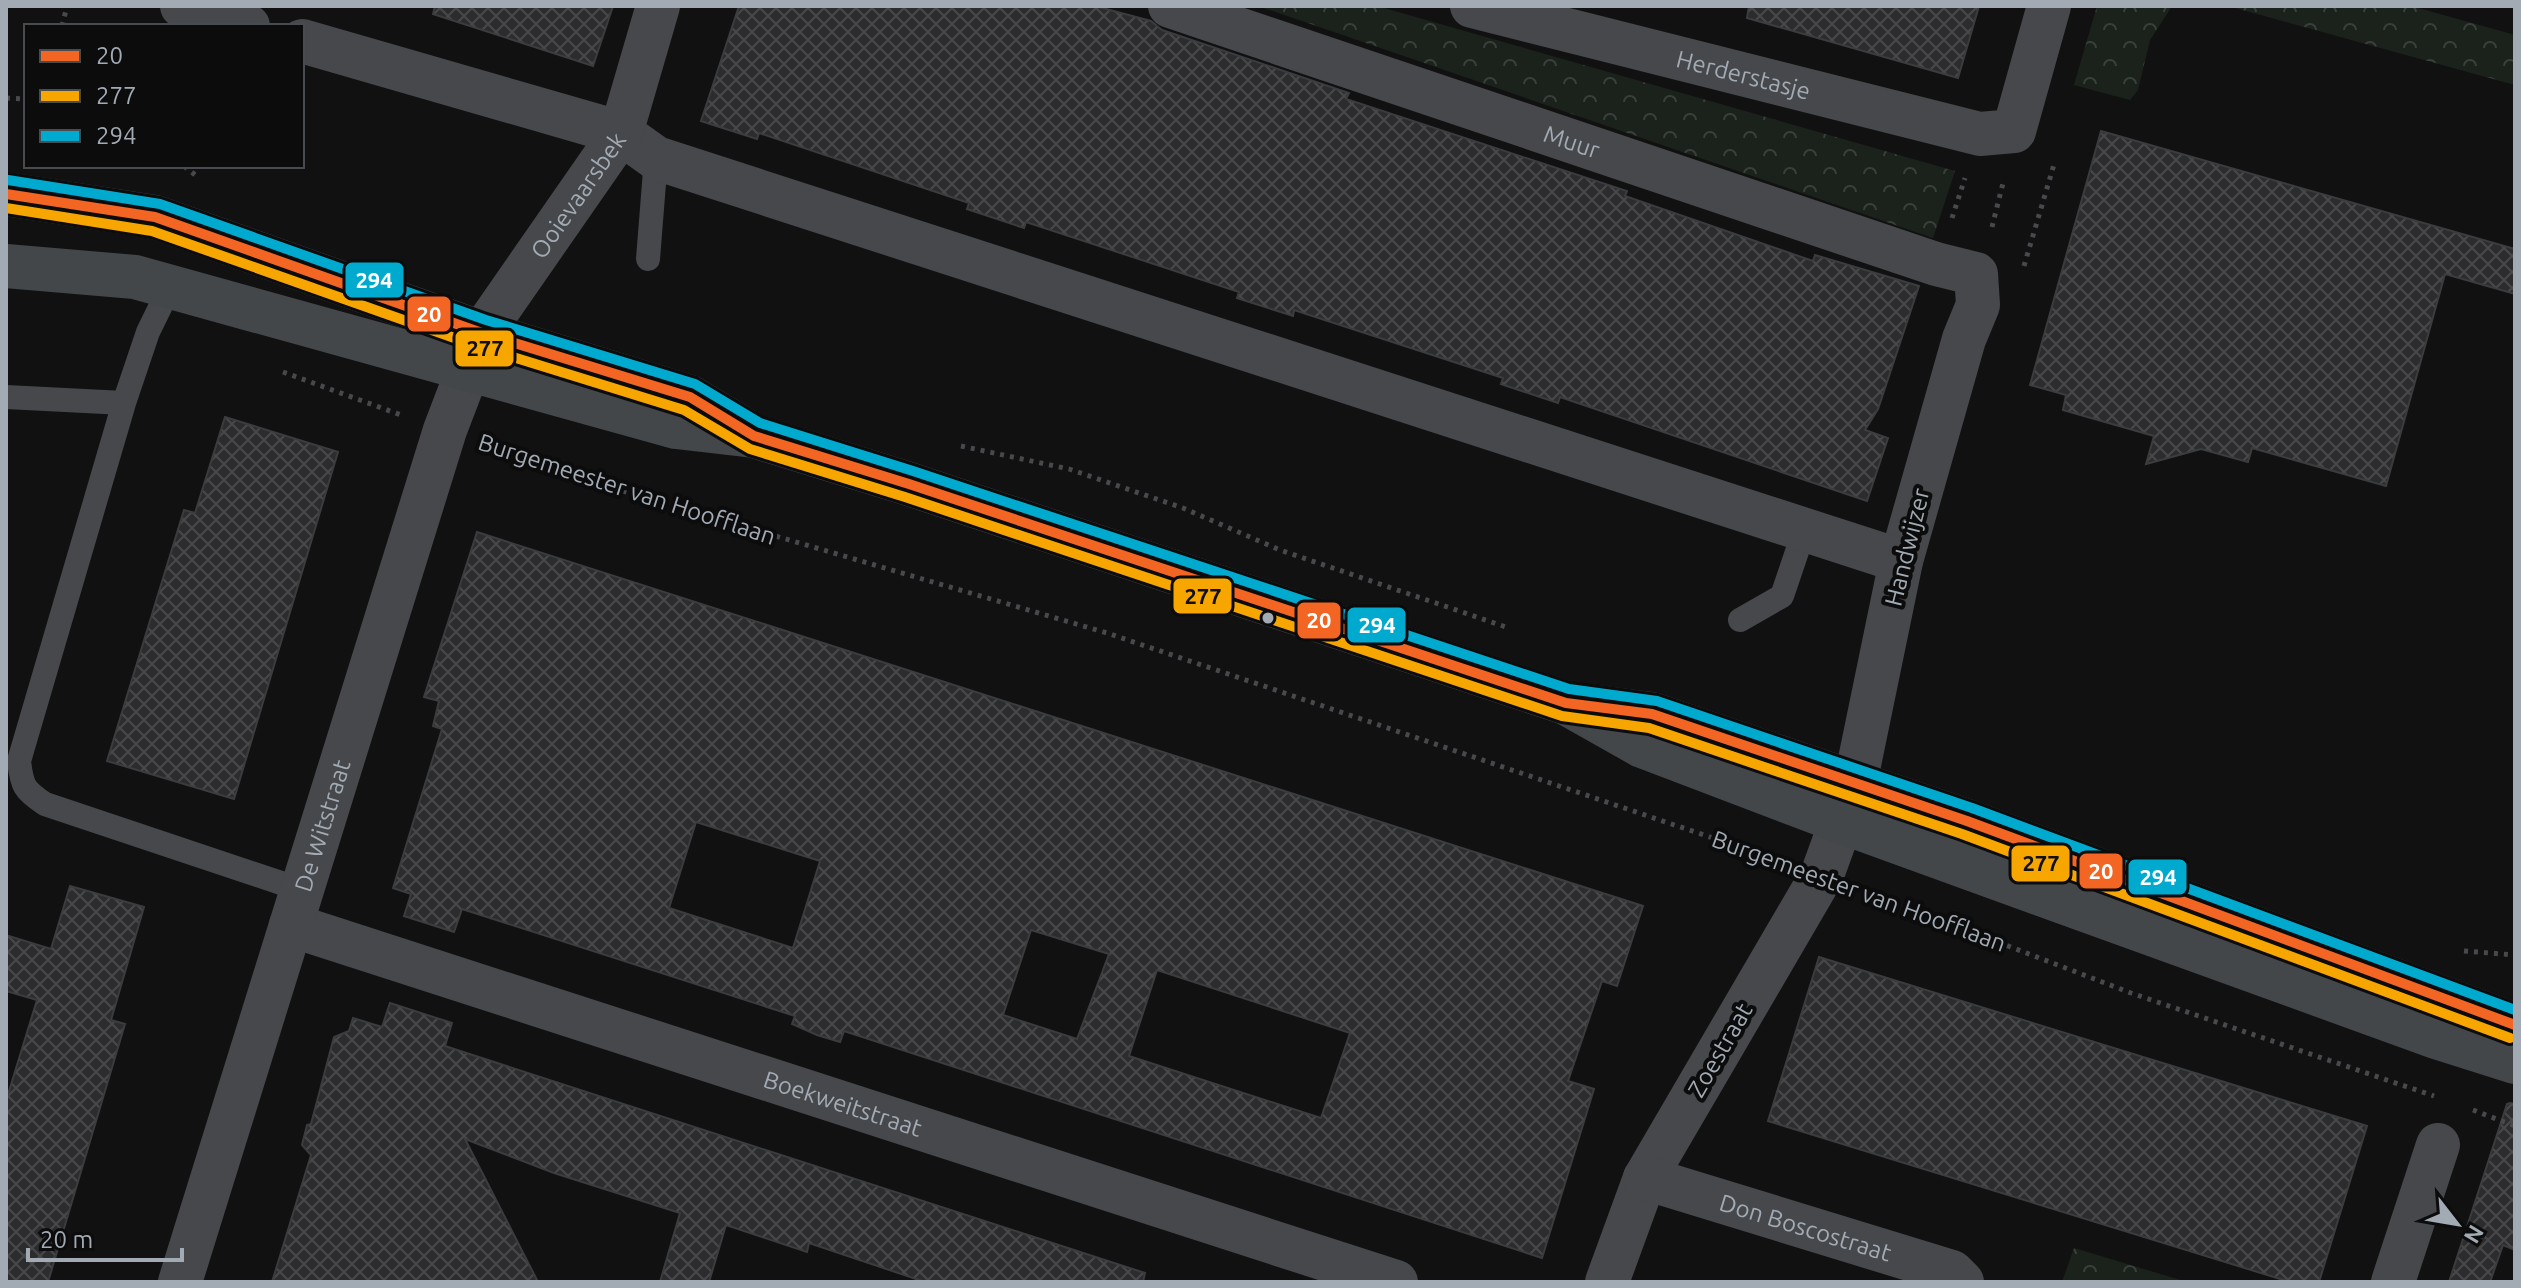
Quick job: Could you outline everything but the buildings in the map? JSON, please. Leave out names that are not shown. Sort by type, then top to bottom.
[{"type":"main road","points":[[6,194],[155,217],[474,351],[676,427],[754,436],[909,484],[1566,703],[1642,746],[1848,803],[2436,1037],[2514,1050]]},
{"type":"main road","points":[[6,266],[135,277],[474,351]]},
{"type":"street","points":[[182,6],[241,24]]},
{"type":"street","name":"Ooievaarsbek","points":[[474,351],[621,133],[658,6]]},
{"type":"street","name":"Muur","points":[[1170,6],[1963,281]]},
{"type":"street","name":"Herderstasje","points":[[1472,6],[1997,133]]},
{"type":"street","points":[[1997,133],[2049,6]]},
{"type":"street","points":[[304,42],[621,133],[656,158],[1901,561]]},
{"type":"street","name":"Handwijzer","points":[[1848,803],[1901,561],[1964,339],[1963,281]]},
{"type":"street","name":"De Witstraat","points":[[180,1282],[445,430],[474,351]]},
{"type":"street","name":"Zoestraat","points":[[1607,1282],[1645,1178],[1822,875],[1848,803]]},
{"type":"street","name":"Boekweitstraat","points":[[297,908],[1396,1282]]},
{"type":"street","points":[[2393,1282],[2438,1145]]},
{"type":"street","name":"Don Boscostraat","points":[[1645,1178],[1952,1272],[1962,1282]]},
{"type":"lane","points":[[648,259],[656,158]]},
{"type":"lane","points":[[170,287],[148,332],[124,403],[14,781],[45,804],[297,908]]},
{"type":"lane","points":[[6,397],[124,403]]},
{"type":"lane","points":[[1740,620],[1782,596],[1804,531]]},
{"type":"path","points":[[1963,281],[1997,211],[1997,133]]},
{"type":"path","points":[[1963,281],[1997,133]]},
{"type":"path","points":[[1963,281],[2023,270],[2056,156]]},
{"type":"path","name":"Burgemeester van Hoofflaan","points":[[270,368],[632,494],[1107,633],[1822,875],[2131,993],[2443,1100]]},
{"type":"path","points":[[2464,1107],[2512,1125],[2515,1110]]},
{"type":"green space","points":[[1258,6],[1377,6],[1955,171],[1933,238]]},
{"type":"green space","points":[[2097,6],[2172,6],[2150,40],[2138,90],[2130,100],[2074,85]]},
{"type":"green space","points":[[2228,6],[2411,6],[2515,35],[2515,85]]},
{"type":"green space","points":[[2074,1248],[2187,1282],[2062,1282]]},
{"type":"transit line","name":"294","points":[[8,180],[160,204],[486,320],[695,384],[760,423],[1569,689],[1657,701],[1972,808],[2515,1010]]},
{"type":"transit line","name":"20","points":[[6,194],[155,217],[482,333],[690,397],[754,436],[909,484],[1566,703],[1652,714],[1967,821],[2515,1025]]},
{"type":"transit line","name":"277","points":[[6,208],[152,231],[477,346],[684,410],[750,449],[905,497],[1562,716],[1649,728],[1962,834],[2510,1038]]}]
